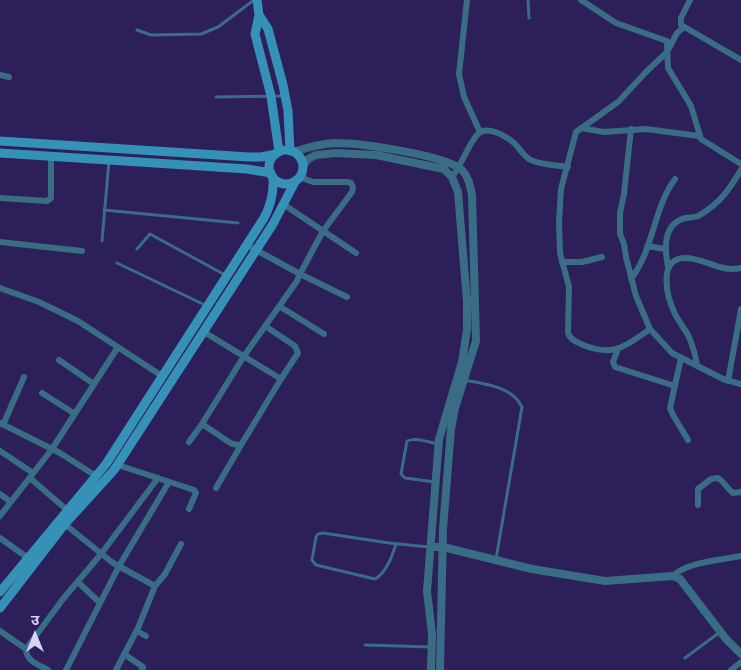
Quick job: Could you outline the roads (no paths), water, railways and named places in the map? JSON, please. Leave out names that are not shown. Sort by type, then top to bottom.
[{"type":"main road","points":[[0,592],[28,558],[118,465],[274,224],[298,179],[303,166],[300,158],[292,151],[283,84],[268,29],[259,15],[256,0]]},
{"type":"main road","points":[[0,608],[62,522],[67,510],[106,464],[247,245],[270,206],[274,189],[270,165],[278,153],[271,96],[255,34],[259,15]]},
{"type":"main road","points":[[0,141],[249,157],[261,157],[292,151]]},
{"type":"main road","points":[[0,153],[247,169],[272,175],[284,183],[298,179]]},
{"type":"street","points":[[467,0],[459,74],[464,97],[477,136]]},
{"type":"street","points":[[581,0],[616,23],[665,40],[668,43],[668,68],[691,106],[699,136],[703,141],[741,164]]},
{"type":"street","points":[[690,0],[681,18],[681,24],[741,60]]},
{"type":"street","points":[[650,329],[627,346],[604,351],[574,341],[570,337],[568,333],[569,287],[562,262],[559,239],[561,189],[576,132],[618,102],[667,52],[678,33],[684,27]]},
{"type":"street","points":[[0,75],[9,76]]},
{"type":"street","points":[[581,128],[604,132],[646,129],[685,136],[699,136]]},
{"type":"street","points":[[631,129],[620,213],[620,234],[636,296],[650,329],[672,353],[728,381],[741,384]]},
{"type":"street","points":[[452,177],[477,136],[491,131],[497,132],[513,142],[533,161],[568,167]]},
{"type":"street","points":[[292,151],[335,143],[377,146],[447,162],[459,168],[469,180],[472,195],[476,341],[455,408],[451,429],[443,529],[440,670]]},
{"type":"street","points":[[303,166],[308,159],[316,155],[336,153],[376,155],[444,170],[452,177],[458,192],[467,302],[467,330],[462,362],[439,444],[427,591],[431,670]]},
{"type":"street","points":[[0,198],[47,201],[51,198],[51,156]]},
{"type":"street","points":[[697,366],[696,355],[688,334],[670,304],[666,280],[668,267],[665,249],[666,239],[673,226],[683,218],[699,216],[721,200],[741,170]]},
{"type":"street","points":[[189,442],[244,356],[300,274],[323,232],[354,187],[351,183],[347,182],[313,182],[298,179]]},
{"type":"street","points":[[631,279],[640,266],[662,202],[667,190],[675,179]]},
{"type":"street","points":[[283,204],[356,253]]},
{"type":"street","points":[[0,242],[82,251]]},
{"type":"street","points":[[247,245],[300,274],[347,296]]},
{"type":"street","points":[[647,246],[665,249]]},
{"type":"street","points":[[562,262],[582,262],[602,257]]},
{"type":"street","points":[[668,267],[670,263],[684,258],[732,270],[741,268]]},
{"type":"street","points":[[0,288],[39,302],[78,321],[162,376]]},
{"type":"street","points":[[279,306],[324,334]]},
{"type":"street","points":[[728,381],[741,309]]},
{"type":"street","points":[[216,488],[240,444],[298,353],[296,346],[264,326]]},
{"type":"street","points":[[204,332],[281,379]]},
{"type":"street","points":[[0,516],[52,449],[118,347]]},
{"type":"street","points":[[618,349],[613,362],[615,367],[675,386]]},
{"type":"street","points":[[681,358],[671,411],[688,440]]},
{"type":"street","points":[[59,360],[94,384]]},
{"type":"street","points":[[24,377],[2,424],[52,449],[96,476]]},
{"type":"street","points":[[42,393],[75,414]]},
{"type":"street","points":[[202,424],[232,444],[237,446],[240,444]]},
{"type":"street","points":[[0,451],[31,476],[67,510]]},
{"type":"street","points":[[118,465],[194,490],[196,493],[189,510]]},
{"type":"street","points":[[48,670],[29,659],[26,655],[26,649],[158,478]]},
{"type":"street","points":[[698,505],[698,489],[711,479],[718,478],[723,481],[726,488],[733,493],[741,492]]},
{"type":"street","points":[[66,670],[119,566],[169,482]]},
{"type":"street","points":[[0,494],[11,502]]},
{"type":"street","points":[[62,522],[101,554],[155,586]]},
{"type":"street","points":[[0,538],[28,558]]},
{"type":"street","points":[[116,670],[137,631],[155,586],[165,574],[181,544]]},
{"type":"street","points":[[430,547],[443,547],[532,569],[605,581],[673,576],[680,579],[720,632],[741,654]]},
{"type":"street","points":[[673,576],[678,571],[689,566],[741,556]]},
{"type":"street","points":[[78,582],[100,603]]},
{"type":"street","points":[[0,631],[26,649]]},
{"type":"street","points":[[137,631],[146,636]]},
{"type":"street","points":[[124,654],[143,667],[142,670]]},
{"type":"street","points":[[731,670],[741,662]]},
{"type":"lane","points":[[137,30],[151,35],[202,34],[218,27],[256,0]]},
{"type":"lane","points":[[528,0],[529,18]]},
{"type":"lane","points":[[216,97],[285,96]]},
{"type":"lane","points":[[102,241],[109,160]]},
{"type":"lane","points":[[104,210],[238,223]]},
{"type":"lane","points":[[137,249],[150,234],[227,276]]},
{"type":"lane","points":[[117,263],[208,306]]},
{"type":"lane","points":[[463,380],[501,388],[519,401],[522,406],[495,559]]},
{"type":"lane","points":[[436,482],[405,478],[401,474],[407,441],[411,439],[439,444]]},
{"type":"lane","points":[[396,544],[389,563],[378,577],[374,579],[316,565],[312,560],[318,534],[430,547]]},
{"type":"lane","points":[[685,658],[720,632]]},
{"type":"lane","points":[[364,646],[431,647]]}]
